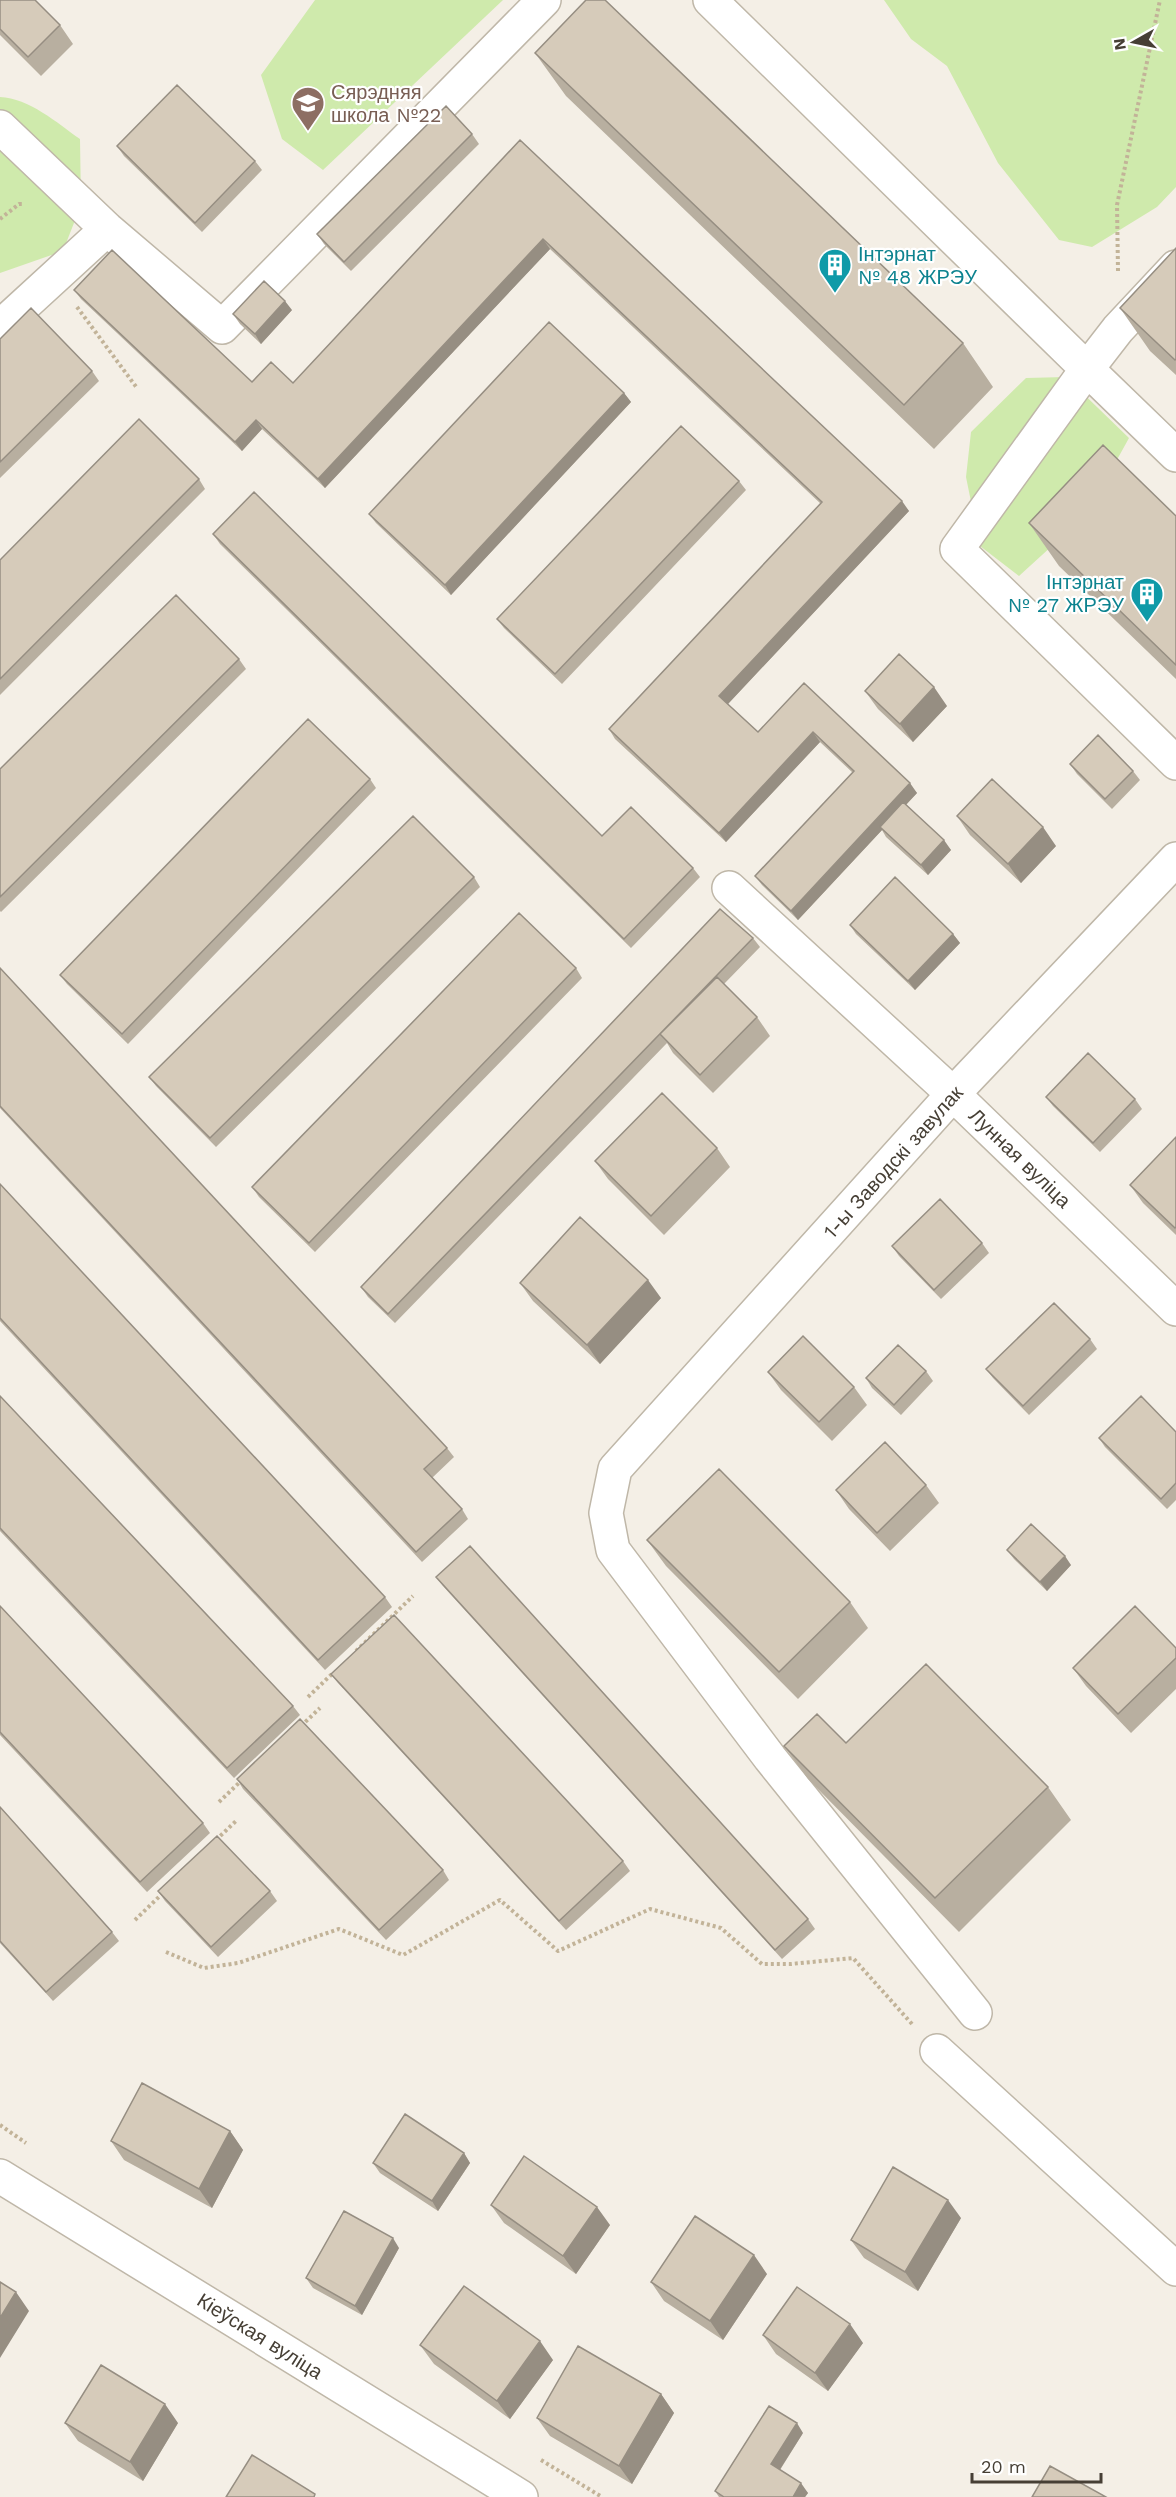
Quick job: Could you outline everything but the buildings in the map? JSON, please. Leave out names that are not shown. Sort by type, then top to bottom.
[{"type":"street","points":[[0,128],[107,229],[222,327],[544,0]]},
{"type":"street","points":[[710,0],[1176,455]]},
{"type":"street","points":[[0,327],[107,229]]},
{"type":"street","points":[[1176,267],[1118,329],[957,549],[1176,763]]},
{"type":"street","name":"1-ы Заводскі завулак","points":[[975,2013],[770,1758],[613,1550],[606,1513],[615,1469],[953,1094],[1176,859]]},
{"type":"street","name":"Лунная вуліца","points":[[729,888],[953,1094],[1176,1309]]},
{"type":"street","points":[[937,2051],[1176,2269]]},
{"type":"street","name":"Кіеўская вуліца","points":[[0,2176],[521,2497]]},
{"type":"path","points":[[1118,329],[1117,205],[1160,0]]},
{"type":"path","points":[[71,260],[73,302],[137,388]]},
{"type":"path","points":[[349,1658],[413,1596]]},
{"type":"path","points":[[308,1697],[341,1666]]},
{"type":"path","points":[[294,1732],[320,1708]]},
{"type":"path","points":[[219,1802],[244,1779]]},
{"type":"path","points":[[211,1846],[236,1821]]},
{"type":"path","points":[[135,1920],[168,1887]]},
{"type":"path","points":[[166,1952],[204,1968],[238,1963],[339,1929],[403,1955],[501,1900],[558,1950],[650,1909],[721,1928],[762,1964],[791,1964],[853,1958],[937,2051]]},
{"type":"green space","points":[[315,0],[503,0],[323,170],[282,139],[261,75]]},
{"type":"green space","points":[[884,0],[1176,0],[1176,187],[1157,207],[1092,247],[1059,240],[998,163],[947,66],[911,39]]},
{"type":"green space","points":[[0,97],[11,98],[32,107],[80,139],[81,205],[63,251],[0,273]]},
{"type":"green space","points":[[1066,377],[1129,438],[1087,514],[1019,576],[980,546],[966,477],[971,432],[1026,378]]},
{"type":"place","name":"Сярэдняя школа №22","points":[[308,132]]},
{"type":"place","name":"Інтэрнат № 48 ЖРЭУ","points":[[835,294]]},
{"type":"place","name":"Інтэрнат № 27 ЖРЭУ","points":[[1147,623]]}]
